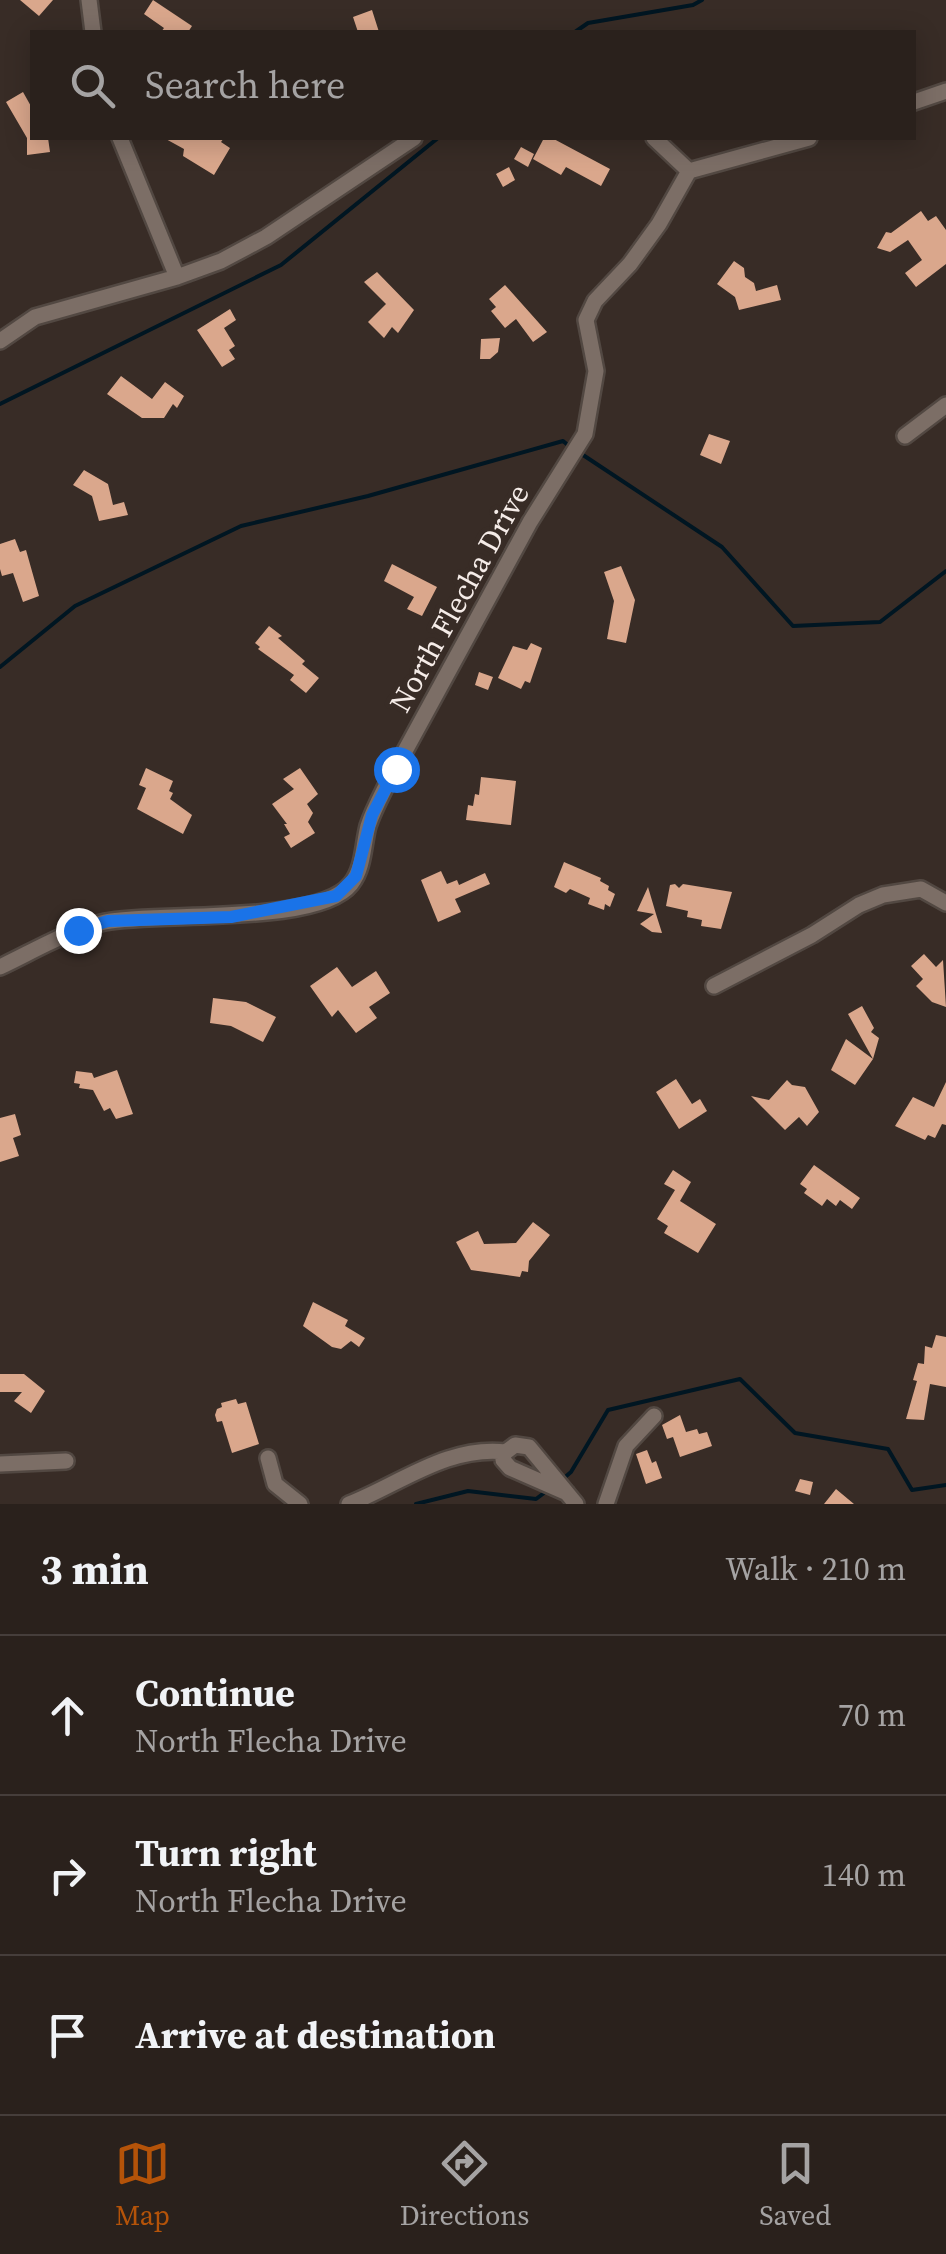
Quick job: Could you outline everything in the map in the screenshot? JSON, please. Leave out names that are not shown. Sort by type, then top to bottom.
[{"type":"street","points":[[88,0],[93,30]]},
{"type":"street","points":[[916,101],[946,91]]},
{"type":"street","points":[[121,140],[177,277]]},
{"type":"street","points":[[0,340],[35,317],[220,261],[266,237],[411,140]]},
{"type":"street","points":[[656,140],[690,171],[802,140]]},
{"type":"street","name":"North Flecha Drive","points":[[0,967],[78,930],[108,921],[231,917],[336,896],[351,884],[382,793],[530,522],[585,434],[596,370],[586,320],[595,301],[630,264],[690,171]]},
{"type":"street","points":[[905,436],[946,405]]},
{"type":"street","points":[[714,986],[883,896],[920,889],[946,903]]},
{"type":"street","points":[[606,1504],[626,1446],[654,1416]]},
{"type":"street","points":[[515,1444],[529,1446],[571,1498],[510,1468],[503,1460],[506,1452],[515,1444]]},
{"type":"street","points":[[349,1504],[444,1460],[482,1450],[506,1452]]},
{"type":"street","points":[[268,1458],[274,1484],[300,1504]]},
{"type":"street","points":[[0,1464],[66,1461]]},
{"type":"building","points":[[20,0],[53,0],[39,16]]},
{"type":"building","points":[[153,0],[192,26],[189,30],[162,30],[144,14]]},
{"type":"building","points":[[372,10],[378,30],[357,30],[353,17]]},
{"type":"building","points":[[23,92],[30,104],[30,140],[48,140],[50,152],[27,155],[27,138],[6,102]]},
{"type":"building","points":[[168,140],[222,140],[230,148],[214,175],[183,156],[184,149]]},
{"type":"building","points":[[543,140],[556,140],[610,169],[601,186],[566,167],[561,175],[533,159]]},
{"type":"building","points":[[521,147],[534,154],[528,167],[514,159]]},
{"type":"building","points":[[509,167],[515,180],[503,187],[496,174]]},
{"type":"building","points":[[921,211],[928,221],[936,216],[946,230],[946,264],[916,287],[905,273],[922,260],[908,240],[890,252],[877,248],[886,232],[891,233]]},
{"type":"building","points":[[734,261],[744,268],[745,277],[754,283],[756,291],[777,285],[781,300],[739,310],[735,297],[717,284]]},
{"type":"building","points":[[377,272],[414,310],[398,333],[392,327],[384,338],[368,322],[386,304],[364,282]]},
{"type":"building","points":[[505,285],[547,332],[533,342],[516,319],[505,328],[491,311],[496,307],[489,299]]},
{"type":"building","points":[[230,309],[236,320],[224,328],[235,346],[229,350],[235,359],[222,367],[197,330]]},
{"type":"building","points":[[500,338],[498,352],[490,359],[480,359],[481,339]]},
{"type":"building","points":[[121,376],[152,399],[165,382],[184,396],[164,418],[142,418],[107,394]]},
{"type":"building","points":[[709,434],[730,441],[721,464],[700,455]]},
{"type":"building","points":[[84,470],[108,484],[113,505],[124,502],[128,515],[99,521],[92,496],[73,485]]},
{"type":"building","points":[[15,539],[20,552],[26,550],[39,596],[23,602],[13,573],[2,576],[0,569],[0,544]]},
{"type":"building","points":[[392,564],[437,587],[422,616],[407,609],[414,597],[384,581]]},
{"type":"building","points":[[621,566],[635,600],[626,643],[607,639],[614,601],[604,572]]},
{"type":"building","points":[[269,626],[319,678],[306,693],[290,680],[294,675],[258,649],[255,643]]},
{"type":"building","points":[[531,643],[542,648],[530,683],[525,681],[521,689],[498,678],[513,646],[527,650]]},
{"type":"building","points":[[479,672],[493,677],[488,690],[475,685]]},
{"type":"building","points":[[146,768],[173,781],[170,799],[192,815],[183,834],[137,809],[146,788],[139,785]]},
{"type":"building","points":[[300,768],[318,794],[307,804],[313,813],[308,822],[315,833],[291,848],[284,837],[290,834],[287,824],[272,804],[294,789],[283,779]]},
{"type":"building","points":[[481,777],[516,781],[511,825],[466,820],[468,805],[473,806],[475,794],[479,795]]},
{"type":"building","points":[[564,862],[601,878],[615,894],[610,907],[605,904],[604,910],[588,904],[590,898],[554,887]]},
{"type":"building","points":[[441,871],[447,884],[457,880],[459,885],[485,873],[490,884],[455,899],[461,912],[438,922],[421,880]]},
{"type":"building","points":[[683,884],[732,892],[721,929],[701,926],[702,920],[687,917],[688,911],[666,906],[670,885],[679,888]]},
{"type":"building","points":[[648,887],[662,933],[640,924],[654,914],[637,911]]},
{"type":"building","points":[[924,954],[936,967],[943,960],[946,1007],[932,1002],[916,986],[923,979],[911,966]]},
{"type":"building","points":[[337,967],[352,987],[376,971],[390,993],[369,1007],[377,1018],[356,1033],[338,1010],[332,1017],[310,986]]},
{"type":"building","points":[[213,998],[246,1002],[276,1017],[263,1042],[231,1026],[210,1023]]},
{"type":"building","points":[[862,1006],[874,1028],[871,1032],[879,1038],[873,1059],[848,1014]]},
{"type":"building","points":[[846,1039],[873,1059],[855,1085],[831,1070]]},
{"type":"building","points":[[117,1070],[133,1114],[116,1119],[110,1108],[104,1111],[93,1090],[74,1083],[76,1071],[92,1073],[94,1078]]},
{"type":"building","points":[[676,1079],[692,1104],[700,1099],[707,1111],[679,1129],[656,1092]]},
{"type":"building","points":[[787,1080],[805,1087],[819,1112],[807,1126],[799,1117],[785,1130],[751,1096],[769,1100]]},
{"type":"building","points":[[946,1082],[946,1125],[942,1124],[935,1138],[928,1135],[925,1140],[895,1126],[913,1097],[934,1107]]},
{"type":"building","points":[[15,1114],[21,1135],[13,1138],[19,1156],[0,1162],[0,1118]]},
{"type":"building","points":[[814,1165],[860,1198],[852,1209],[840,1200],[836,1206],[827,1199],[822,1206],[804,1193],[807,1189],[800,1184]]},
{"type":"building","points":[[673,1170],[691,1182],[680,1201],[716,1224],[698,1253],[664,1233],[668,1226],[657,1219],[675,1190],[664,1184]]},
{"type":"building","points":[[533,1222],[550,1235],[529,1261],[528,1272],[522,1271],[520,1277],[471,1270],[456,1242],[478,1231],[484,1244],[516,1243]]},
{"type":"building","points":[[313,1302],[348,1320],[345,1326],[365,1338],[359,1347],[351,1341],[341,1349],[332,1347],[303,1326]]},
{"type":"building","points":[[936,1335],[946,1337],[946,1387],[930,1384],[924,1420],[906,1419],[918,1363],[924,1364],[925,1346],[932,1348]]},
{"type":"building","points":[[0,1374],[24,1374],[45,1391],[31,1413],[14,1401],[22,1392],[0,1392]]},
{"type":"building","points":[[236,1399],[238,1404],[246,1402],[259,1444],[232,1453],[222,1421],[217,1422],[215,1415],[221,1403]]},
{"type":"building","points":[[680,1415],[686,1432],[707,1432],[712,1446],[680,1457],[673,1437],[667,1439],[662,1425]]},
{"type":"building","points":[[647,1450],[662,1478],[646,1484],[636,1454]]},
{"type":"building","points":[[800,1479],[813,1482],[810,1495],[795,1491]]},
{"type":"building","points":[[836,1489],[854,1504],[824,1504]]},
{"type":"waterway","points":[[578,30],[588,23],[693,5],[702,0]]},
{"type":"waterway","points":[[0,404],[281,265],[436,140]]},
{"type":"waterway","points":[[0,667],[75,606],[241,526],[368,496],[563,441],[569,446]]},
{"type":"waterway","points":[[577,451],[722,547],[793,626],[880,622],[946,571]]},
{"type":"waterway","points":[[564,1478],[608,1410],[740,1379],[795,1433],[888,1449],[912,1490],[946,1485]]},
{"type":"waterway","points":[[416,1504],[468,1491],[536,1499],[548,1490]]},
{"type":"route","points":[[78,930],[108,921],[231,917],[336,896],[356,876],[372,815],[396,769]]}]
